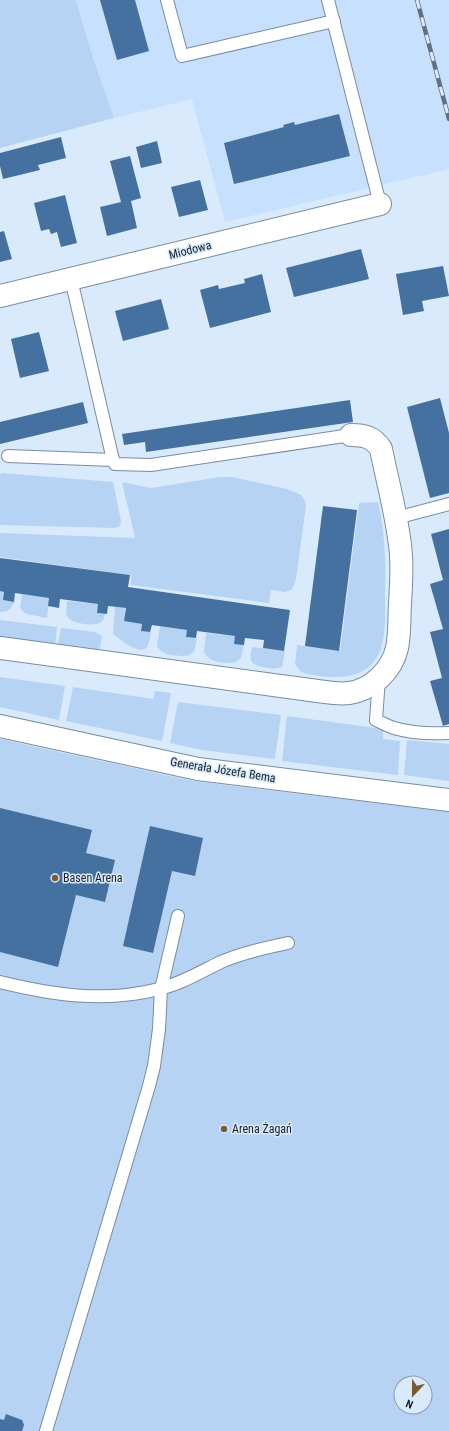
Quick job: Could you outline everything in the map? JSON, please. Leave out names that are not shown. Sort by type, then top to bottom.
[{"type":"street","name":"Miodowa","points":[[0,296],[380,204]]},
{"type":"street","points":[[0,648],[325,692],[348,693],[359,691],[369,686],[387,670],[397,648],[401,571],[400,539],[381,449],[371,438],[363,435],[351,435]]},
{"type":"street","name":"Generała Józefa Bema","points":[[0,726],[198,769],[449,800]]},
{"type":"lane","points":[[167,0],[182,56],[334,21]]},
{"type":"lane","points":[[328,0],[380,204]]},
{"type":"lane","points":[[71,279],[115,464],[151,465],[351,435]]},
{"type":"lane","points":[[8,456],[113,460]]},
{"type":"lane","points":[[396,518],[449,504]]},
{"type":"lane","points":[[379,678],[376,720],[393,728],[435,734],[449,734]]},
{"type":"lane","points":[[46,1431],[149,1086],[154,1066],[159,1029],[161,989],[178,916]]},
{"type":"lane","points":[[0,982],[48,992],[81,996],[118,996],[161,989],[186,980],[236,956],[288,943]]},
{"type":"shaded area","points":[[0,0],[76,0],[93,58],[114,118],[0,148]]},
{"type":"shaded area","points":[[76,0],[449,0],[449,169],[225,222],[192,99],[114,118],[93,58]]},
{"type":"shaded area","points":[[2,473],[113,482],[121,521],[120,526],[115,528],[0,525],[0,475]]},
{"type":"shaded area","points":[[220,477],[232,477],[287,489],[301,495],[305,501],[306,506],[296,579],[292,590],[284,592],[271,590],[269,603],[131,585],[131,575],[0,557],[0,533],[135,538],[122,482],[151,488]]},
{"type":"shaded area","points":[[378,502],[384,537],[385,572],[385,630],[379,654],[372,664],[363,671],[352,675],[329,677],[304,673],[300,671],[295,664],[297,645],[340,651],[359,503]]},
{"type":"shaded area","points":[[0,591],[4,592],[3,600],[14,602],[7,611],[0,612]]},
{"type":"shaded area","points":[[22,594],[49,598],[47,618],[26,614],[20,608]]},
{"type":"shaded area","points":[[67,601],[98,604],[97,613],[105,614],[102,621],[98,624],[83,624],[72,621],[66,614]]},
{"type":"shaded area","points":[[115,607],[125,608],[124,621],[142,624],[141,631],[151,632],[148,645],[145,649],[141,650],[131,647],[113,634]]},
{"type":"shaded area","points":[[0,620],[57,627],[55,646],[0,638]]},
{"type":"shaded area","points":[[160,626],[187,630],[186,637],[197,639],[194,652],[187,656],[183,656],[170,655],[162,652],[157,646]]},
{"type":"shaded area","points":[[61,628],[95,632],[102,636],[99,652],[58,646]]},
{"type":"shaded area","points":[[206,633],[235,636],[244,645],[241,658],[234,663],[225,663],[217,662],[206,656],[204,652]]},
{"type":"shaded area","points":[[252,647],[285,651],[282,667],[266,668],[254,664],[250,654]]},
{"type":"shaded area","points":[[0,677],[65,686],[59,720],[0,707]]},
{"type":"shaded area","points":[[73,687],[153,699],[155,691],[171,693],[162,741],[66,721]]},
{"type":"shaded area","points":[[178,702],[281,715],[275,759],[202,750],[170,743]]},
{"type":"shaded area","points":[[287,716],[383,729],[383,739],[400,741],[398,775],[282,761]]},
{"type":"shaded area","name":"Arena Żagań","points":[[0,739],[193,781],[449,812],[449,1431],[0,1431]]},
{"type":"shaded area","points":[[407,740],[449,744],[449,781],[404,775]]},
{"type":"building","points":[[100,0],[135,0],[149,51],[117,60]]},
{"type":"building","points":[[339,114],[350,156],[234,184],[224,143],[284,127],[283,125],[294,122],[295,125]]},
{"type":"building","points":[[61,137],[66,158],[38,165],[40,170],[3,179],[0,166],[0,153]]},
{"type":"building","points":[[157,141],[162,163],[141,168],[136,147]]},
{"type":"building","points":[[130,156],[141,198],[131,201],[137,228],[107,236],[100,207],[121,202],[110,161]]},
{"type":"building","points":[[200,180],[208,210],[179,217],[171,187]]},
{"type":"building","points":[[65,195],[77,243],[61,247],[57,232],[51,234],[49,229],[41,231],[34,203]]},
{"type":"building","points":[[4,231],[12,259],[0,262],[0,232]]},
{"type":"building","points":[[361,249],[369,279],[294,297],[286,268]]},
{"type":"building","points":[[443,266],[449,296],[422,301],[424,311],[403,315],[396,274]]},
{"type":"building","points":[[262,274],[271,312],[210,328],[200,290],[218,285],[219,289],[245,283],[244,279]]},
{"type":"building","points":[[161,299],[169,329],[123,341],[115,311]]},
{"type":"building","points":[[39,332],[49,371],[20,378],[11,339]]},
{"type":"building","points":[[440,398],[449,433],[449,493],[430,498],[407,407]]},
{"type":"building","points":[[350,400],[353,422],[146,452],[145,442],[124,445],[122,434]]},
{"type":"building","points":[[83,402],[88,423],[0,444],[0,422]]},
{"type":"building","points":[[323,506],[357,510],[339,651],[305,646]]},
{"type":"building","points":[[449,529],[449,724],[443,726],[430,681],[442,678],[430,632],[443,629],[430,584],[443,580],[431,534]]},
{"type":"building","points":[[0,558],[130,575],[128,587],[290,610],[284,651],[263,648],[264,640],[245,638],[244,645],[234,644],[235,636],[197,631],[196,638],[186,637],[187,630],[152,625],[150,632],[141,631],[142,624],[124,621],[126,608],[108,606],[107,614],[97,613],[98,604],[60,599],[59,608],[48,606],[49,598],[15,593],[14,602],[3,600],[4,592],[0,591]]},
{"type":"building","name":"Basen Arena","points":[[0,808],[92,830],[86,853],[115,860],[105,902],[76,895],[58,967],[0,952]]},
{"type":"building","points":[[150,826],[203,838],[195,876],[172,871],[153,953],[123,946]]},
{"type":"building","points":[[6,1414],[22,1420],[24,1425],[22,1431],[0,1431],[0,1419],[4,1420]]},
{"type":"railway","points":[[417,0],[449,119]]},
{"type":"place","name":"Basen Arena","points":[[55,878]]},
{"type":"place","name":"Arena Żagań","points":[[224,1129]]}]
